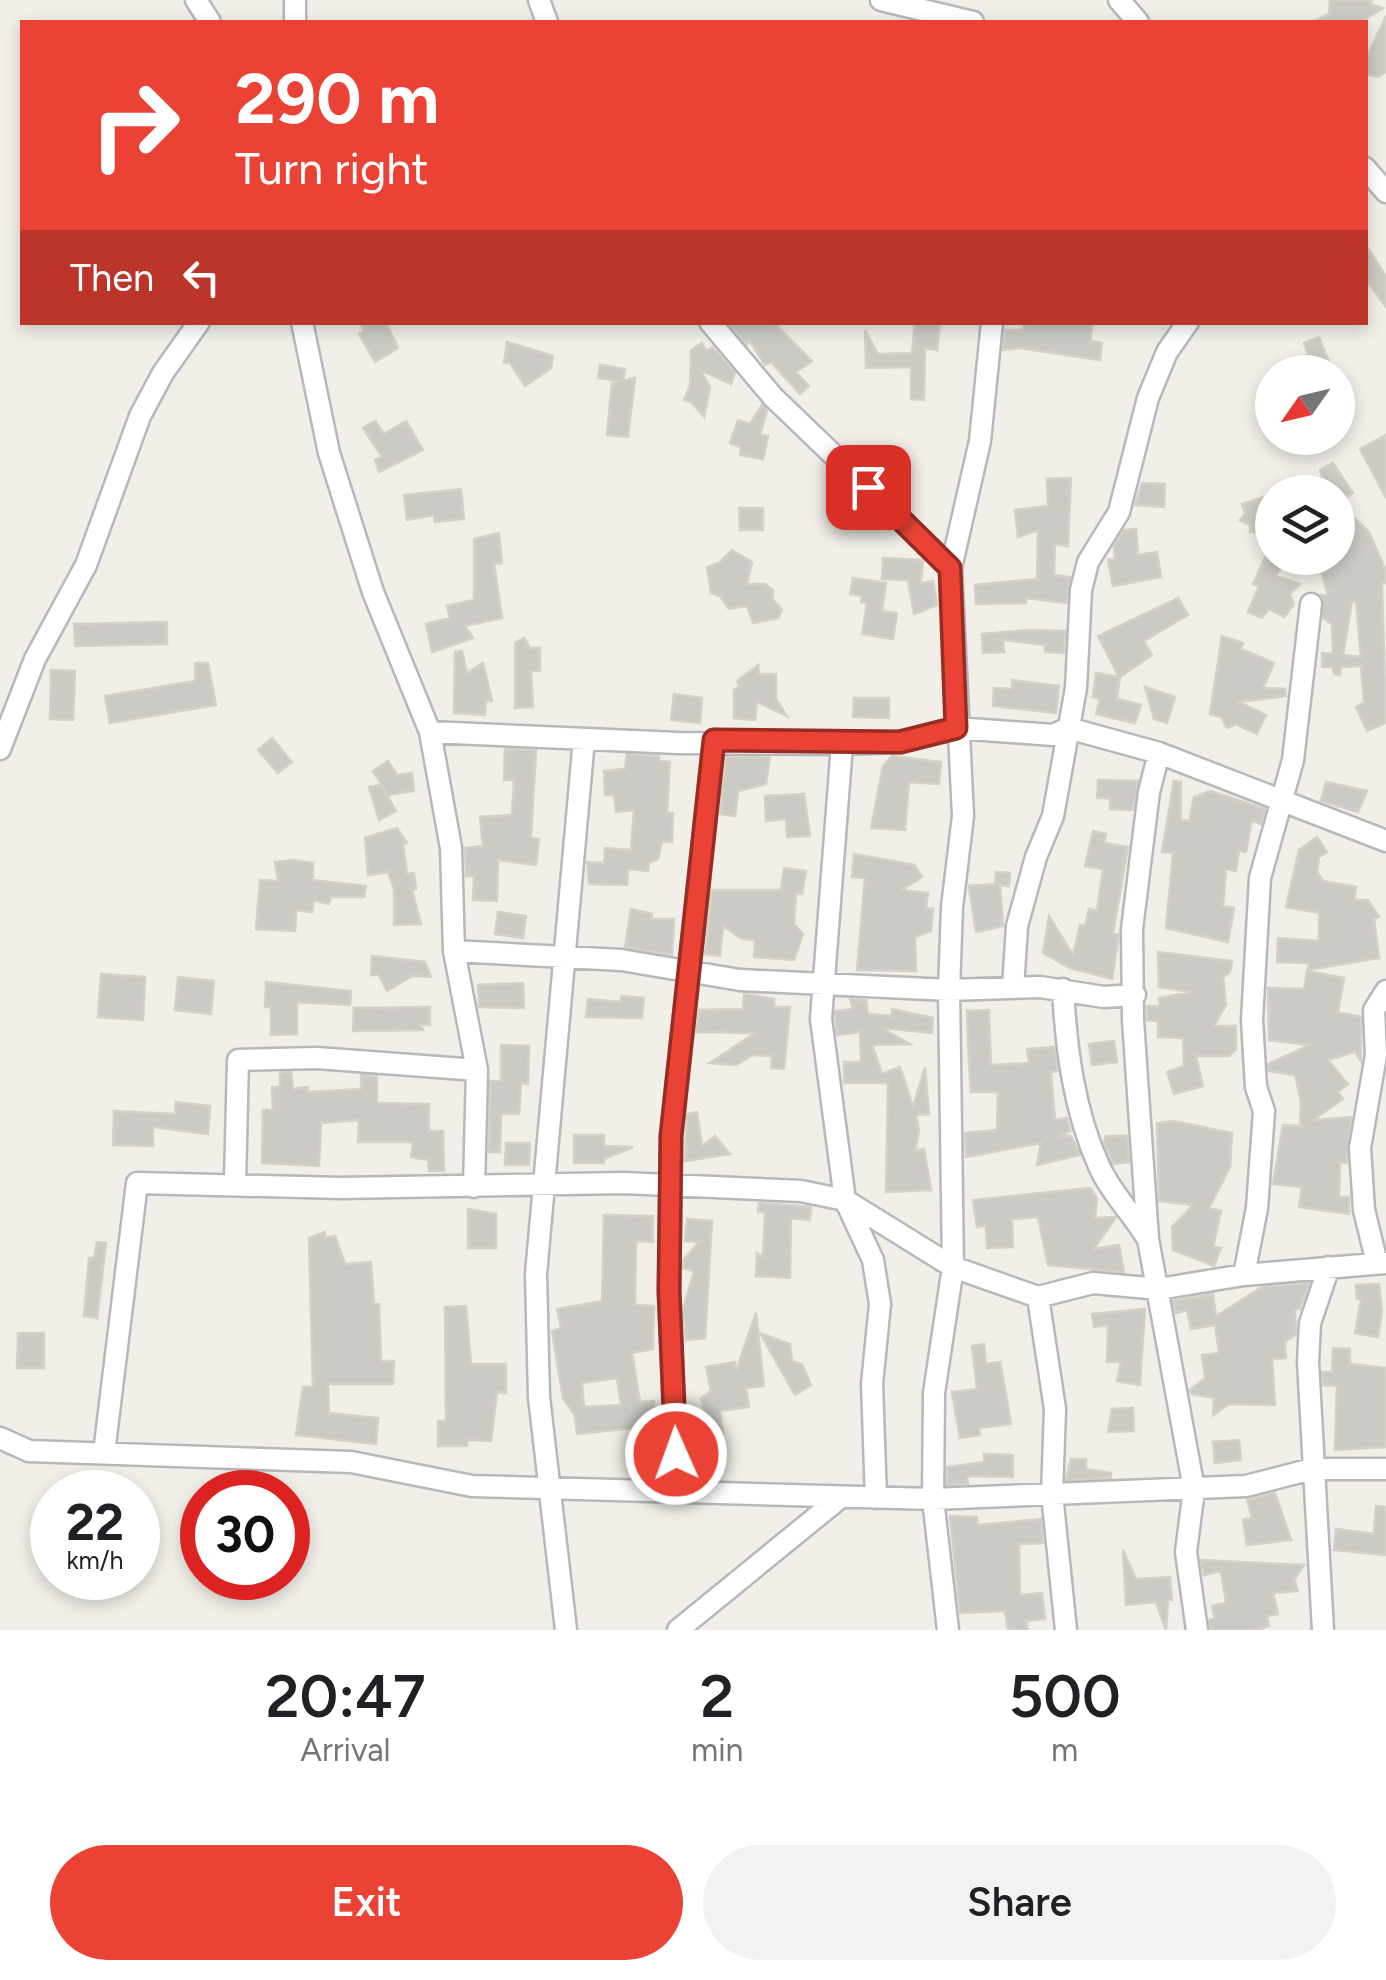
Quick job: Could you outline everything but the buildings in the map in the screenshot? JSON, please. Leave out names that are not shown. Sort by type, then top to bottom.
[{"type":"street","points":[[881,0],[965,20]]},
{"type":"street","points":[[1118,0],[1136,20]]},
{"type":"street","points":[[1371,170],[1386,192]]},
{"type":"street","points":[[0,749],[35,659],[86,565],[140,416],[163,372],[197,325]]},
{"type":"street","points":[[303,325],[328,453],[373,592],[430,732],[451,848],[454,951],[476,1070],[474,1187]]},
{"type":"street","points":[[713,325],[773,397],[950,568]]},
{"type":"street","points":[[948,1630],[933,1499],[934,1393],[952,1267],[949,990],[952,907],[963,816],[950,568],[980,441],[992,325]]},
{"type":"street","points":[[1013,988],[1016,932],[1036,857],[1054,816],[1076,688],[1082,590],[1088,562],[1119,512],[1148,398],[1167,352],[1186,325]]},
{"type":"street","points":[[1244,1275],[1257,1208],[1264,1112],[1256,1087],[1252,1020],[1258,974],[1255,930],[1260,878],[1293,760],[1311,604]]},
{"type":"street","points":[[430,732],[584,740],[842,744],[900,742],[956,728],[1053,734],[1068,728],[1158,753],[1386,840]]},
{"type":"street","points":[[566,1630],[539,1397],[536,1274],[584,740]]},
{"type":"street","points":[[677,1491],[669,1291],[675,1080],[714,740]]},
{"type":"street","points":[[842,744],[822,984],[824,1055],[846,1200],[873,1260],[880,1304],[872,1384],[876,1498]]},
{"type":"street","points":[[1158,753],[1149,792],[1132,929],[1133,1020],[1148,1239],[1194,1488],[1186,1552],[1197,1630]]},
{"type":"street","points":[[454,951],[621,960],[740,980],[949,990],[1062,989],[1135,996]]},
{"type":"street","points":[[1062,989],[1065,1037],[1084,1126],[1099,1168],[1148,1239]]},
{"type":"street","points":[[104,1453],[137,1183],[760,1186],[846,1200],[952,1267],[1038,1297],[1093,1282],[1158,1289],[1244,1275],[1381,1263],[1364,1210],[1360,1148],[1376,1055],[1374,1010],[1386,991]]},
{"type":"street","points":[[235,1182],[238,1060],[317,1058],[476,1070]]},
{"type":"street","points":[[1323,1630],[1312,1469],[1310,1322],[1329,1267]]},
{"type":"street","points":[[1038,1297],[1055,1409],[1052,1494],[1066,1630]]},
{"type":"street","points":[[0,1438],[29,1451],[351,1462],[472,1486],[876,1498],[1246,1486],[1312,1469],[1386,1468]]},
{"type":"street","points":[[678,1630],[840,1497]]},
{"type":"route","points":[[676,1454],[669,1291],[671,1136],[714,740],[900,742],[956,728],[950,568],[868,487]]}]
